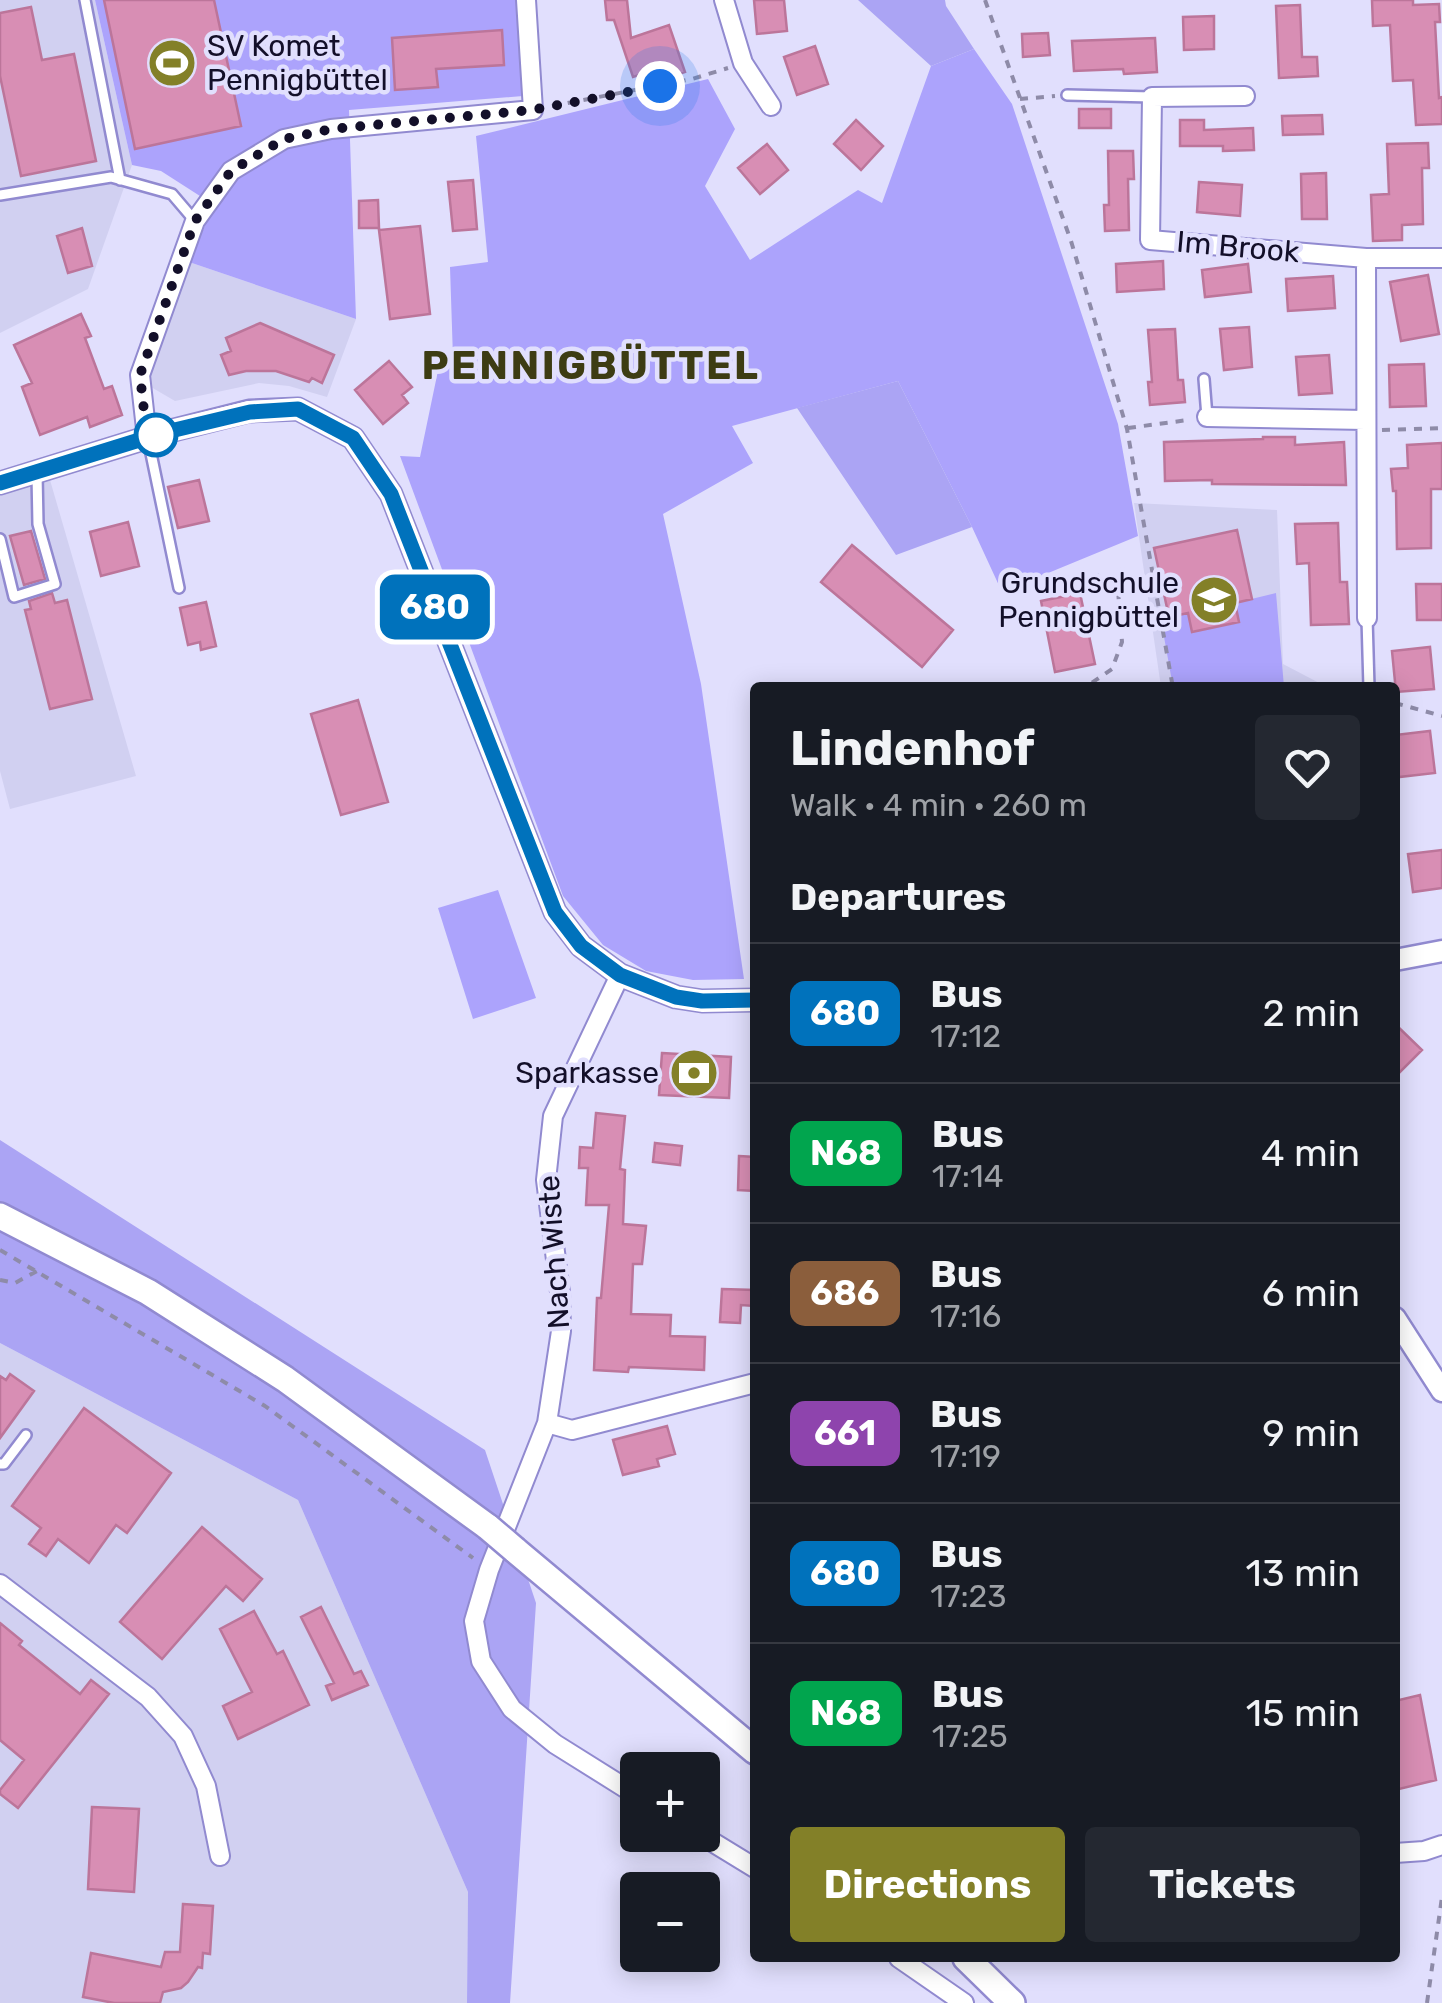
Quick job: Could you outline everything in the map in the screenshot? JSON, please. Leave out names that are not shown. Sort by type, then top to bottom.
[{"type":"main road","points":[[0,1216],[148,1292],[270,1370],[488,1527],[750,1747]]},
{"type":"main road","points":[[970,1962],[1012,2003]]},
{"type":"street","points":[[147,438],[140,375],[195,221],[231,171],[284,139],[332,129],[532,110],[526,0]]},
{"type":"street","points":[[724,0],[744,63],[771,106]]},
{"type":"street","points":[[1152,98],[1245,96]]},
{"type":"street","name":"Im Brook","points":[[1152,98],[1150,240],[1366,258],[1442,258]]},
{"type":"street","points":[[1366,258],[1367,618]]},
{"type":"street","points":[[0,482],[250,412],[298,409],[353,438],[391,494],[555,912],[581,946],[620,975],[676,997],[750,1000]]},
{"type":"street","points":[[1208,417],[1366,425]]},
{"type":"street","points":[[1400,959],[1442,951]]},
{"type":"street","name":"Nach Wiste","points":[[620,975],[553,1116],[546,1180],[561,1331],[547,1422],[489,1570],[474,1621],[481,1661],[512,1709],[555,1744],[620,1785]]},
{"type":"street","points":[[1400,1326],[1442,1391]]},
{"type":"street","points":[[547,1422],[572,1430],[750,1383]]},
{"type":"street","points":[[0,1584],[148,1697],[183,1736],[206,1786],[220,1856]]},
{"type":"street","points":[[1400,1853],[1442,1845]]},
{"type":"street","points":[[720,1847],[750,1865]]},
{"type":"street","points":[[905,1962],[964,2003]]},
{"type":"lane","points":[[85,0],[120,180]]},
{"type":"lane","points":[[1066,95],[1152,98]]},
{"type":"lane","points":[[0,195],[111,177],[172,194],[195,221]]},
{"type":"lane","points":[[1204,379],[1208,417]]},
{"type":"lane","points":[[147,438],[179,588]]},
{"type":"lane","points":[[0,538],[14,597],[55,584],[38,524],[37,472]]},
{"type":"lane","points":[[1367,618],[1370,682]]},
{"type":"lane","points":[[0,1464],[4,1464],[26,1434]]},
{"type":"path","points":[[985,0],[1071,241],[1127,428],[1172,682]]},
{"type":"path","points":[[532,110],[692,79],[744,63]]},
{"type":"path","points":[[1020,99],[1066,95]]},
{"type":"path","points":[[1127,428],[1208,417]]},
{"type":"path","points":[[1366,425],[1442,428]]},
{"type":"path","points":[[1060,578],[1098,575],[1118,590],[1122,642],[1112,669],[1093,682]]},
{"type":"path","points":[[1400,705],[1442,716]]},
{"type":"path","points":[[0,1250],[265,1406],[489,1570]]},
{"type":"path","points":[[0,1280],[14,1283],[37,1271]]},
{"type":"path","points":[[1427,2003],[1442,1896]]},
{"type":"shaded area","points":[[0,0],[95,0],[132,165],[88,289],[0,333]]},
{"type":"shaded area","points":[[95,0],[517,0],[523,96],[349,110],[356,319],[189,262],[214,205],[161,171],[132,165]]},
{"type":"shaded area","points":[[858,0],[945,0],[974,49],[931,66]]},
{"type":"shaded area","points":[[974,49],[1012,104],[1118,424],[1138,536],[1002,592],[898,381],[732,426],[753,463],[663,514],[701,684],[744,979],[693,980],[646,971],[603,945],[563,896],[400,456],[420,457],[440,361],[453,358],[450,267],[488,262],[476,136],[708,79],[735,129],[705,186],[750,260],[858,190],[882,203],[931,66]]},
{"type":"shaded area","points":[[189,262],[356,319],[327,397],[289,386],[259,383],[175,401],[151,387],[151,368]]},
{"type":"shaded area","points":[[898,381],[972,527],[896,555],[797,408]]},
{"type":"shaded area","points":[[50,480],[136,776],[10,809],[0,771],[0,494]]},
{"type":"shaded area","name":"Grundschule Pennigbüttel","points":[[1134,503],[1277,510],[1283,664],[1317,682],[1160,682]]},
{"type":"shaded area","points":[[1276,593],[1284,682],[1172,682],[1161,620],[1188,613],[1193,632],[1238,623],[1235,603]]},
{"type":"shaded area","points":[[498,890],[536,998],[473,1019],[438,908]]},
{"type":"shaded area","points":[[0,1140],[485,1450],[536,1603],[510,2003],[467,2003],[468,1892],[298,1500],[0,1343]]},
{"type":"shaded area","points":[[0,1343],[298,1500],[468,1892],[467,2003],[0,2003]]},
{"type":"building","name":"SV Komet Pennigbüttel","points":[[104,0],[214,0],[241,126],[135,149]]},
{"type":"building","points":[[605,0],[627,0],[631,38],[669,25],[685,72],[664,79],[661,68],[633,77],[614,20],[607,20]]},
{"type":"building","points":[[754,0],[784,0],[787,31],[757,34]]},
{"type":"building","points":[[1372,0],[1439,4],[1440,22],[1435,22],[1442,124],[1416,125],[1413,80],[1393,81],[1390,25],[1373,26]]},
{"type":"building","points":[[1300,5],[1302,57],[1317,57],[1318,76],[1279,78],[1276,6]]},
{"type":"building","points":[[31,7],[42,60],[74,54],[96,161],[21,176],[0,76],[0,13]]},
{"type":"building","points":[[1214,16],[1214,49],[1184,50],[1183,17]]},
{"type":"building","points":[[502,30],[504,65],[436,69],[438,87],[395,90],[392,38]]},
{"type":"building","points":[[1048,33],[1050,55],[1023,57],[1022,34]]},
{"type":"building","points":[[1155,38],[1157,72],[1074,71],[1072,41]]},
{"type":"building","points":[[815,46],[828,84],[797,95],[784,57]]},
{"type":"building","points":[[1079,109],[1111,109],[1111,128],[1079,128]]},
{"type":"building","points":[[1322,115],[1323,134],[1283,135],[1282,116]]},
{"type":"building","points":[[856,120],[883,146],[861,170],[834,144]]},
{"type":"building","points":[[1180,120],[1204,120],[1204,130],[1253,128],[1254,150],[1180,146]]},
{"type":"building","points":[[1428,143],[1429,168],[1422,168],[1423,224],[1402,225],[1402,240],[1373,241],[1371,195],[1389,194],[1387,144]]},
{"type":"building","points":[[767,144],[788,170],[760,194],[738,168]]},
{"type":"building","points":[[1108,151],[1133,151],[1134,179],[1128,179],[1129,230],[1105,231],[1104,205],[1109,205]]},
{"type":"building","points":[[1326,173],[1327,219],[1302,219],[1301,174]]},
{"type":"building","points":[[473,180],[477,229],[453,231],[448,182]]},
{"type":"building","points":[[1199,182],[1242,185],[1240,216],[1197,212]]},
{"type":"building","points":[[378,200],[379,228],[359,228],[359,201]]},
{"type":"building","points":[[420,226],[430,314],[390,319],[379,230]]},
{"type":"building","points":[[82,228],[92,266],[68,273],[57,236]]},
{"type":"building","points":[[1163,261],[1164,289],[1117,292],[1116,264]]},
{"type":"building","points":[[1248,264],[1251,292],[1205,297],[1202,270]]},
{"type":"building","points":[[1428,275],[1439,334],[1401,341],[1390,282]]},
{"type":"building","points":[[1333,276],[1335,308],[1288,311],[1286,279]]},
{"type":"building","points":[[81,314],[91,336],[85,338],[104,389],[112,386],[122,415],[90,427],[87,417],[40,435],[22,387],[32,383],[14,345]]},
{"type":"building","points":[[260,323],[334,355],[322,383],[276,371],[229,375],[221,355],[231,351],[226,338]]},
{"type":"building","points":[[1249,327],[1252,367],[1224,370],[1220,329]]},
{"type":"building","points":[[1175,329],[1178,380],[1183,380],[1185,402],[1150,405],[1148,330]]},
{"type":"building","points":[[1329,355],[1332,393],[1299,395],[1296,357]]},
{"type":"building","points":[[389,361],[412,387],[402,395],[408,403],[383,424],[355,390]]},
{"type":"building","points":[[1424,364],[1426,406],[1390,407],[1389,365]]},
{"type":"building","points":[[1295,437],[1295,445],[1344,442],[1346,485],[1165,481],[1164,442]]},
{"type":"building","points":[[1442,443],[1442,489],[1431,489],[1431,548],[1397,549],[1396,491],[1391,469],[1408,468],[1407,445]]},
{"type":"building","points":[[199,480],[209,521],[178,528],[168,487]]},
{"type":"building","points":[[128,522],[139,566],[101,576],[90,532]]},
{"type":"building","points":[[1338,523],[1340,582],[1347,582],[1349,624],[1311,625],[1309,563],[1297,564],[1295,524]]},
{"type":"building","points":[[1237,530],[1252,599],[1235,603],[1239,622],[1192,632],[1188,613],[1169,617],[1154,548]]},
{"type":"building","points":[[31,531],[45,579],[24,585],[10,536]]},
{"type":"building","points":[[852,545],[953,630],[922,667],[821,582]]},
{"type":"building","points":[[1416,584],[1442,584],[1442,620],[1417,620]]},
{"type":"building","points":[[52,593],[55,603],[67,600],[92,699],[50,709],[25,610],[31,609],[29,601]]},
{"type":"building","points":[[1080,593],[1095,664],[1055,672],[1041,601]]},
{"type":"building","points":[[206,602],[216,646],[201,650],[200,642],[188,645],[180,608]]},
{"type":"building","points":[[1430,647],[1434,689],[1400,692],[1400,682],[1395,682],[1392,651]]},
{"type":"building","points":[[358,700],[388,802],[341,815],[311,714]]},
{"type":"building","points":[[1430,731],[1435,773],[1400,777],[1400,734]]},
{"type":"building","points":[[1442,850],[1442,888],[1413,892],[1408,854]]},
{"type":"building","points":[[1400,1029],[1422,1050],[1400,1072]]},
{"type":"building","points":[[662,1053],[731,1057],[729,1098],[659,1095]]},
{"type":"building","points":[[596,1113],[625,1116],[620,1169],[625,1170],[623,1224],[646,1226],[642,1264],[633,1264],[631,1314],[671,1315],[670,1336],[705,1337],[704,1370],[594,1370],[597,1298],[601,1298],[609,1205],[586,1205],[588,1168],[579,1168],[580,1147],[593,1148]]},
{"type":"building","points":[[655,1143],[682,1146],[680,1165],[653,1162]]},
{"type":"building","points":[[739,1156],[750,1157],[750,1191],[738,1190]]},
{"type":"building","points":[[722,1289],[750,1290],[750,1306],[741,1305],[740,1323],[720,1322]]},
{"type":"building","points":[[10,1374],[34,1391],[0,1438],[0,1376],[6,1380]]},
{"type":"building","points":[[84,1408],[171,1473],[127,1533],[116,1525],[89,1563],[58,1539],[46,1556],[29,1544],[41,1528],[12,1506]]},
{"type":"building","points":[[667,1426],[675,1454],[657,1459],[659,1466],[623,1475],[613,1440]]},
{"type":"building","points":[[202,1527],[262,1579],[243,1601],[226,1586],[162,1659],[120,1622]]},
{"type":"building","points":[[321,1607],[354,1674],[361,1671],[368,1685],[332,1700],[326,1686],[334,1683],[301,1617]]},
{"type":"building","points":[[254,1611],[277,1654],[283,1651],[309,1705],[238,1739],[223,1706],[252,1692],[220,1629]]},
{"type":"building","points":[[0,1623],[22,1641],[19,1645],[80,1694],[91,1680],[109,1694],[18,1808],[0,1794],[24,1760],[0,1740]]},
{"type":"building","points":[[1420,1695],[1436,1780],[1400,1789],[1400,1700]]},
{"type":"building","points":[[92,1807],[139,1809],[134,1892],[88,1889]]},
{"type":"building","points":[[183,1904],[213,1906],[210,1954],[203,1953],[202,1968],[198,1967],[188,1982],[163,1992],[160,2003],[114,2003],[83,1997],[91,1953],[161,1967],[165,1952],[180,1952]]},
{"type":"bus line","name":"680","points":[[0,483],[162,433],[250,412],[298,409],[353,438],[391,494],[555,912],[581,946],[620,975],[676,997],[750,1000]]},
{"type":"place","name":"SV Komet Pennigbüttel","points":[[172,63]]},
{"type":"place","name":"Grundschule Pennigbüttel","points":[[1214,600]]},
{"type":"place","name":"Sparkasse","points":[[694,1073]]},
{"type":"district","name":"PENNIGBÜTTEL","points":[[591,365]]},
{"type":"route","points":[[156,435],[162,433],[147,438],[140,375],[195,221],[231,171],[284,139],[332,129],[532,110],[660,86]]}]
